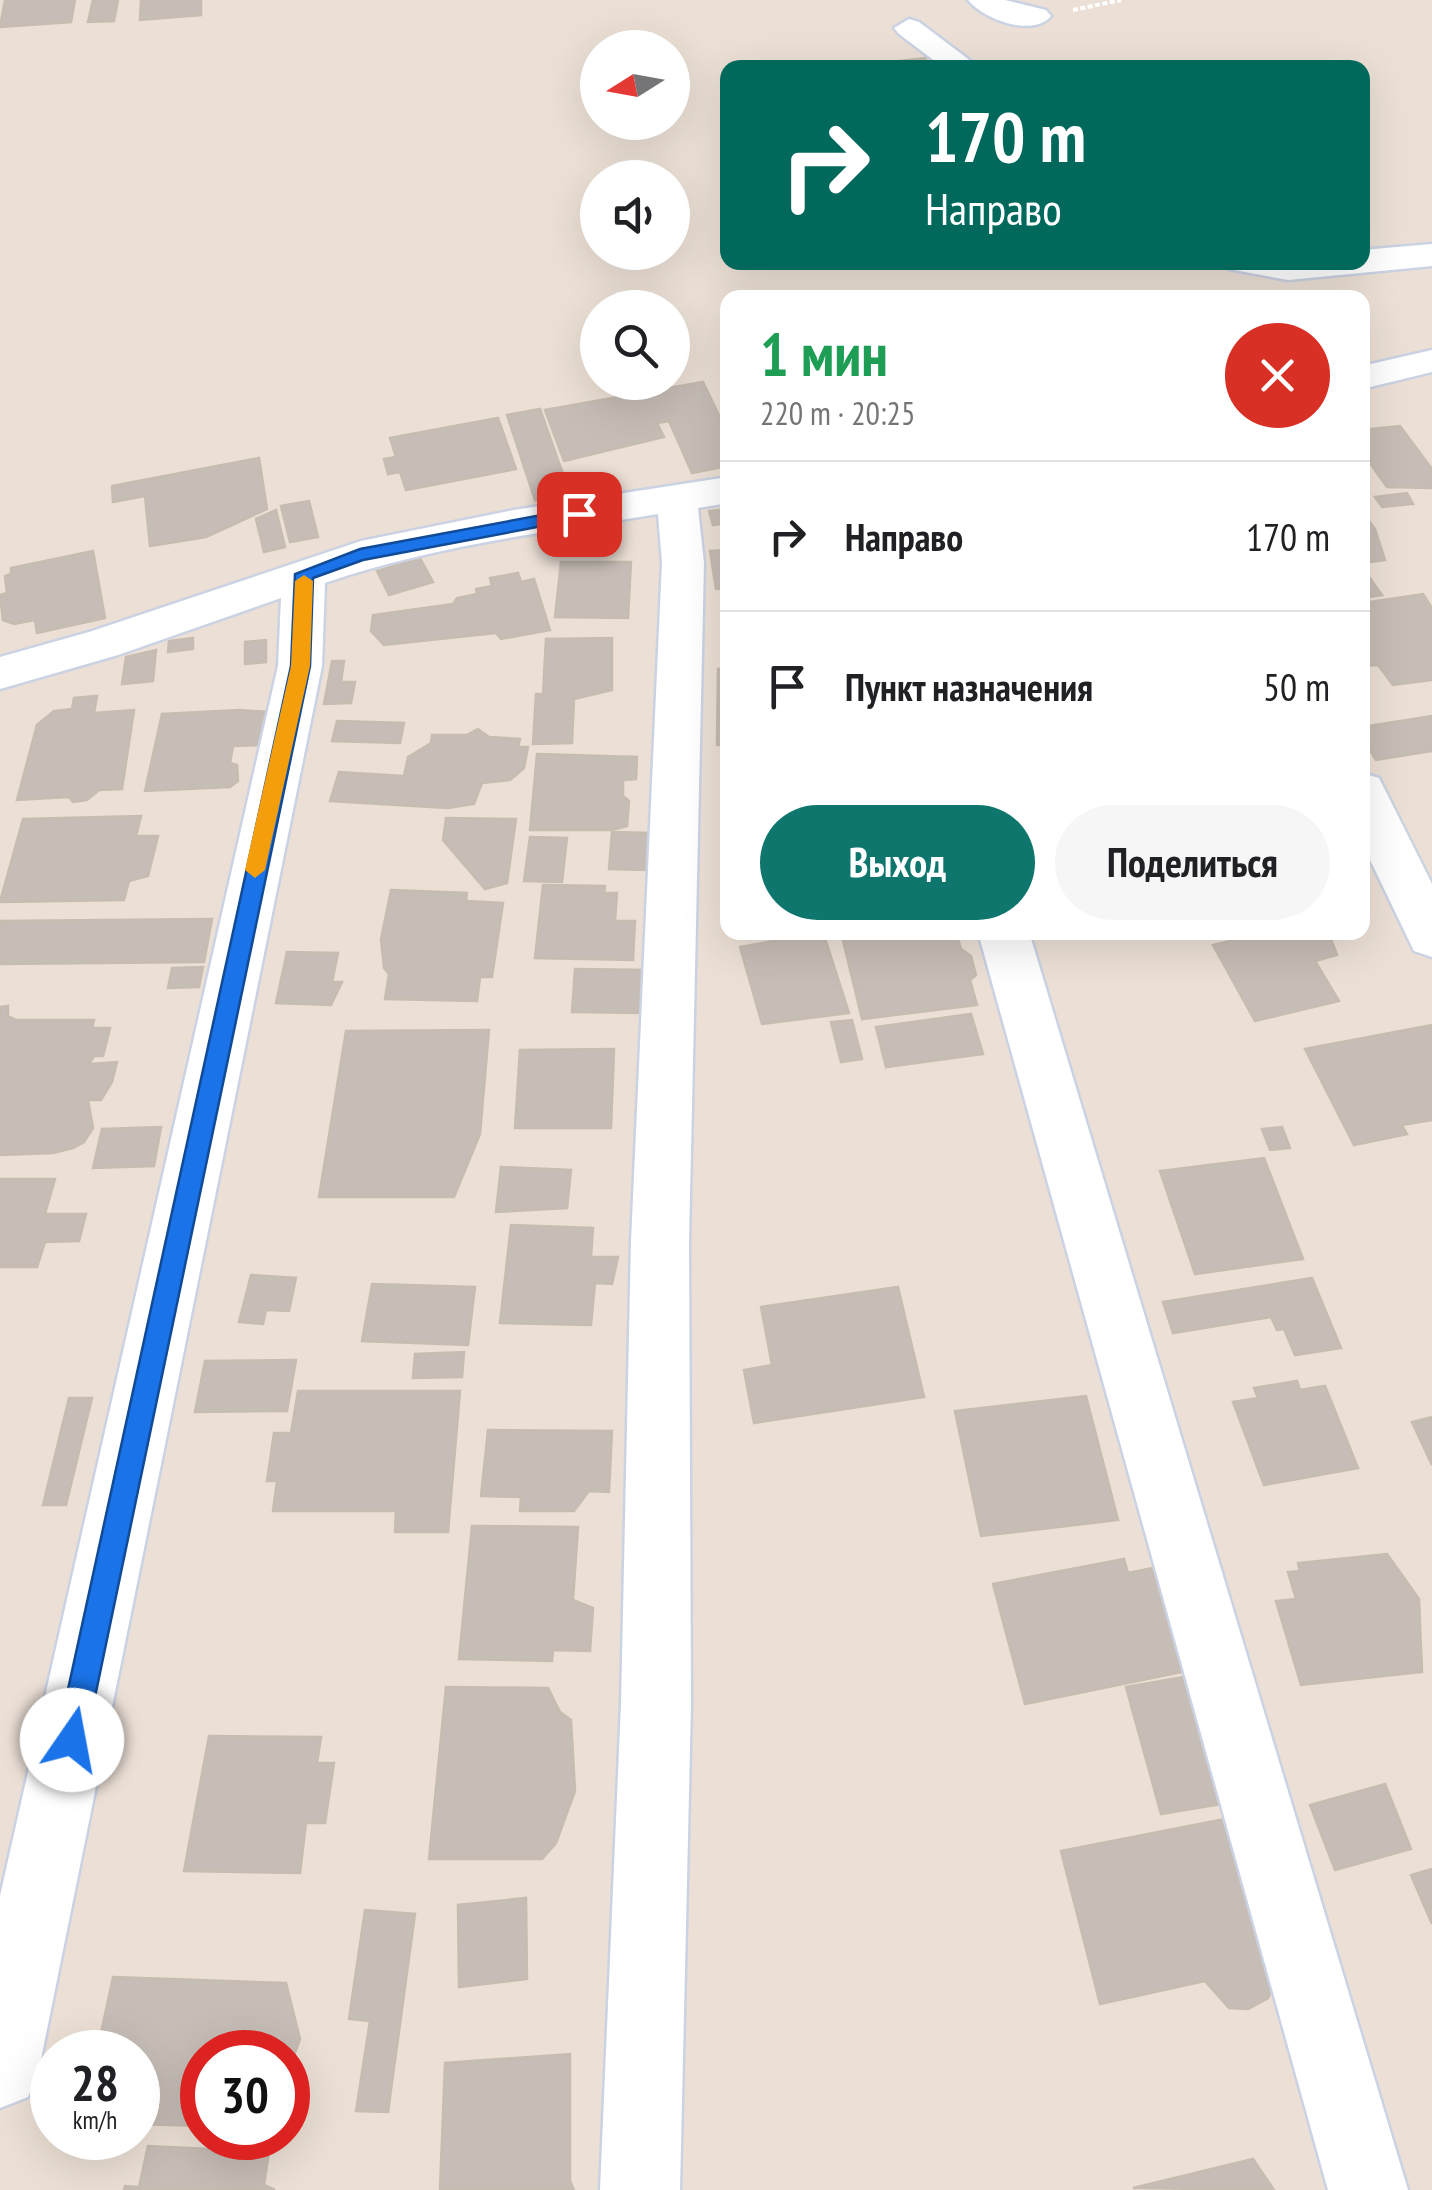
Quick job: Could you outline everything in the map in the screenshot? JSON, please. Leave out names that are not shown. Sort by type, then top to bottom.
[{"type":"street","points":[[982,0],[1009,14],[1036,16]]},
{"type":"street","points":[[909,28],[954,60]]},
{"type":"street","points":[[1370,260],[1432,255]]},
{"type":"street","points":[[1370,376],[1432,361]]},
{"type":"street","points":[[0,674],[102,644],[360,554],[702,494],[683,562],[660,1241],[656,1704],[640,2190]]},
{"type":"street","points":[[0,2069],[300,666],[304,574]]},
{"type":"street","points":[[1370,808],[1432,936]]},
{"type":"street","points":[[1005,940],[1368,2190]]},
{"type":"building","points":[[5,0],[75,0],[71,22],[0,27]]},
{"type":"building","points":[[93,0],[118,0],[114,21],[88,22]]},
{"type":"building","points":[[141,0],[201,0],[201,15],[140,20]]},
{"type":"building","points":[[703,382],[720,417],[720,468],[692,473],[669,421],[657,423],[664,437],[564,461],[545,410],[601,400],[690,400],[690,384]]},
{"type":"building","points":[[540,409],[570,494],[535,500],[507,415]]},
{"type":"building","points":[[498,418],[516,469],[406,490],[400,472],[388,474],[384,459],[396,457],[390,438]]},
{"type":"building","points":[[1400,426],[1432,469],[1432,488],[1387,487],[1370,463],[1370,429]]},
{"type":"building","points":[[259,458],[267,509],[206,537],[150,546],[145,496],[113,502],[112,486]]},
{"type":"building","points":[[1407,493],[1413,504],[1382,507],[1375,497]]},
{"type":"building","points":[[309,501],[318,537],[290,542],[281,506]]},
{"type":"building","points":[[276,510],[285,547],[264,552],[256,519]]},
{"type":"building","points":[[720,510],[720,524],[713,525],[709,511]]},
{"type":"building","points":[[1370,522],[1375,529],[1385,560],[1370,562]]},
{"type":"building","points":[[720,550],[720,589],[716,589],[710,551]]},
{"type":"building","points":[[93,551],[105,618],[37,633],[35,620],[14,624],[3,620],[0,595],[7,593],[5,576],[11,574],[11,568]]},
{"type":"building","points":[[420,558],[433,582],[389,595],[377,571]]},
{"type":"building","points":[[561,562],[631,562],[628,618],[555,617]]},
{"type":"building","points":[[518,573],[521,582],[534,579],[550,630],[501,639],[496,633],[384,645],[371,631],[373,615],[453,604],[457,598],[477,594],[476,589],[492,586],[490,578]]},
{"type":"building","points":[[1370,578],[1382,595],[1370,597]]},
{"type":"building","points":[[1423,594],[1432,608],[1432,680],[1393,685],[1378,665],[1370,666],[1370,602]]},
{"type":"building","points":[[193,638],[193,649],[168,652],[169,641]]},
{"type":"building","points":[[612,638],[612,690],[574,699],[572,743],[533,744],[536,694],[543,694],[546,639]]},
{"type":"building","points":[[266,640],[266,662],[245,664],[245,642]]},
{"type":"building","points":[[156,650],[153,681],[122,684],[126,657]]},
{"type":"building","points":[[332,661],[344,661],[341,682],[355,682],[351,703],[324,704]]},
{"type":"building","points":[[718,669],[720,669],[720,745]]},
{"type":"building","points":[[97,696],[94,713],[134,710],[122,789],[99,790],[87,800],[73,802],[69,797],[17,800],[37,725],[54,711],[72,709],[74,698]]},
{"type":"building","points":[[268,712],[263,745],[233,746],[230,763],[237,765],[238,781],[230,787],[145,791],[162,714]]},
{"type":"building","points":[[1432,716],[1432,751],[1376,760],[1370,751],[1370,726]]},
{"type":"building","points":[[337,721],[404,723],[400,743],[332,741]]},
{"type":"building","points":[[478,729],[489,737],[520,739],[518,747],[528,747],[524,768],[510,780],[482,783],[474,804],[448,808],[330,801],[339,772],[404,776],[408,757],[431,743],[432,735],[467,735]]},
{"type":"building","points":[[537,754],[637,757],[636,779],[623,780],[623,796],[629,801],[627,826],[612,830],[530,830]]},
{"type":"building","points":[[141,816],[136,836],[158,836],[148,876],[129,881],[124,900],[0,902],[23,819]]},
{"type":"building","points":[[446,818],[516,819],[507,883],[485,889],[443,840]]},
{"type":"building","points":[[612,832],[649,833],[647,870],[609,869]]},
{"type":"building","points":[[530,837],[567,838],[562,882],[524,881]]},
{"type":"building","points":[[543,885],[605,886],[604,893],[617,893],[615,921],[635,921],[633,960],[535,958]]},
{"type":"building","points":[[391,890],[467,893],[466,901],[503,903],[492,977],[480,977],[477,1001],[385,999],[389,974],[384,968],[381,939]]},
{"type":"building","points":[[212,919],[204,962],[0,964],[0,921]]},
{"type":"building","points":[[779,940],[826,940],[849,1013],[762,1024],[740,947]]},
{"type":"building","points":[[843,940],[958,940],[961,949],[971,956],[976,975],[970,980],[977,1005],[862,1019]]},
{"type":"building","points":[[1234,940],[1331,940],[1337,955],[1315,961],[1339,1001],[1255,1021],[1213,945]]},
{"type":"building","points":[[287,952],[338,953],[332,982],[342,982],[331,1005],[276,1003]]},
{"type":"building","points":[[203,967],[199,987],[168,988],[172,968]]},
{"type":"building","points":[[575,969],[648,970],[646,1013],[572,1012]]},
{"type":"building","points":[[8,1006],[8,1016],[16,1020],[94,1020],[92,1028],[110,1028],[103,1056],[94,1056],[89,1064],[117,1062],[112,1082],[101,1100],[88,1100],[93,1128],[84,1142],[73,1148],[53,1153],[0,1155],[0,1007]]},
{"type":"building","points":[[971,1014],[983,1054],[886,1067],[876,1027]]},
{"type":"building","points":[[852,1020],[862,1059],[841,1062],[831,1022]]},
{"type":"building","points":[[1432,1025],[1432,1120],[1402,1125],[1407,1134],[1354,1145],[1305,1049]]},
{"type":"building","points":[[489,1030],[480,1134],[454,1197],[319,1197],[346,1031]]},
{"type":"building","points":[[614,1049],[611,1128],[515,1128],[520,1050]]},
{"type":"building","points":[[161,1127],[154,1166],[93,1168],[102,1129]]},
{"type":"building","points":[[1282,1127],[1290,1148],[1270,1150],[1262,1129]]},
{"type":"building","points":[[1264,1158],[1303,1259],[1195,1274],[1160,1171]]},
{"type":"building","points":[[501,1167],[571,1170],[567,1208],[496,1212]]},
{"type":"building","points":[[0,1179],[55,1179],[45,1214],[86,1214],[79,1241],[45,1242],[37,1267],[0,1267]]},
{"type":"building","points":[[511,1225],[593,1228],[591,1257],[618,1257],[612,1284],[595,1283],[591,1325],[500,1323]]},
{"type":"building","points":[[251,1275],[296,1278],[289,1311],[266,1310],[263,1324],[239,1322]]},
{"type":"building","points":[[1312,1278],[1341,1348],[1295,1355],[1284,1329],[1277,1330],[1271,1317],[1173,1333],[1163,1302]]},
{"type":"building","points":[[372,1284],[475,1287],[468,1345],[362,1341]]},
{"type":"building","points":[[898,1287],[924,1397],[754,1423],[744,1370],[772,1365],[761,1307]]},
{"type":"building","points":[[464,1352],[462,1377],[413,1378],[415,1354]]},
{"type":"building","points":[[296,1360],[287,1411],[195,1412],[205,1361]]},
{"type":"building","points":[[1297,1381],[1300,1390],[1325,1386],[1358,1468],[1264,1485],[1233,1402],[1258,1398],[1254,1388]]},
{"type":"building","points":[[298,1391],[460,1391],[448,1532],[395,1532],[396,1511],[273,1511],[277,1481],[267,1481],[274,1433],[291,1433]]},
{"type":"building","points":[[1086,1396],[1118,1520],[981,1536],[955,1411]]},
{"type":"building","points":[[69,1398],[92,1398],[66,1505],[43,1505]]},
{"type":"building","points":[[1432,1417],[1432,1465],[1412,1422]]},
{"type":"building","points":[[488,1430],[612,1431],[609,1492],[589,1491],[574,1511],[520,1511],[521,1497],[481,1496]]},
{"type":"building","points":[[472,1526],[578,1527],[573,1600],[593,1608],[590,1651],[553,1650],[552,1661],[459,1659]]},
{"type":"building","points":[[1387,1554],[1419,1599],[1422,1672],[1301,1685],[1276,1601],[1296,1599],[1288,1572],[1300,1571],[1298,1563]]},
{"type":"building","points":[[1124,1559],[1128,1573],[1158,1567],[1191,1670],[1025,1704],[993,1584]]},
{"type":"building","points":[[1190,1676],[1227,1803],[1161,1814],[1126,1687]]},
{"type":"building","points":[[446,1687],[548,1688],[560,1712],[571,1720],[575,1791],[556,1843],[542,1859],[429,1859]]},
{"type":"building","points":[[209,1736],[321,1737],[317,1763],[334,1763],[325,1823],[306,1823],[300,1873],[184,1871]]},
{"type":"building","points":[[1385,1784],[1411,1849],[1335,1870],[1310,1805]]},
{"type":"building","points":[[1225,1819],[1276,1978],[1268,1998],[1248,2009],[1229,2008],[1205,1981],[1100,2004],[1061,1851]]},
{"type":"building","points":[[1432,1869],[1432,1924],[1411,1875]]},
{"type":"building","points":[[526,1898],[527,1979],[459,1987],[458,1905]]},
{"type":"building","points":[[365,1910],[415,1914],[388,2112],[356,2111],[370,2021],[349,2019]]},
{"type":"building","points":[[113,1977],[286,1983],[298,2030],[180,2030],[180,2125],[160,2125],[160,2030],[102,2030]]},
{"type":"building","points":[[570,2054],[570,2181],[574,2190],[440,2190],[445,2063]]},
{"type":"building","points":[[160,2147],[180,2148],[180,2160],[268,2160],[264,2185],[275,2190],[124,2190],[125,2186],[139,2187],[145,2160],[160,2160]]},
{"type":"building","points":[[1253,2159],[1274,2190],[1133,2188]]},
{"type":"slow traffic","points":[[255,870],[300,666],[304,581]]},
{"type":"route","points":[[72,1740],[224,1008],[300,666],[304,574],[360,554],[579,514]]}]
